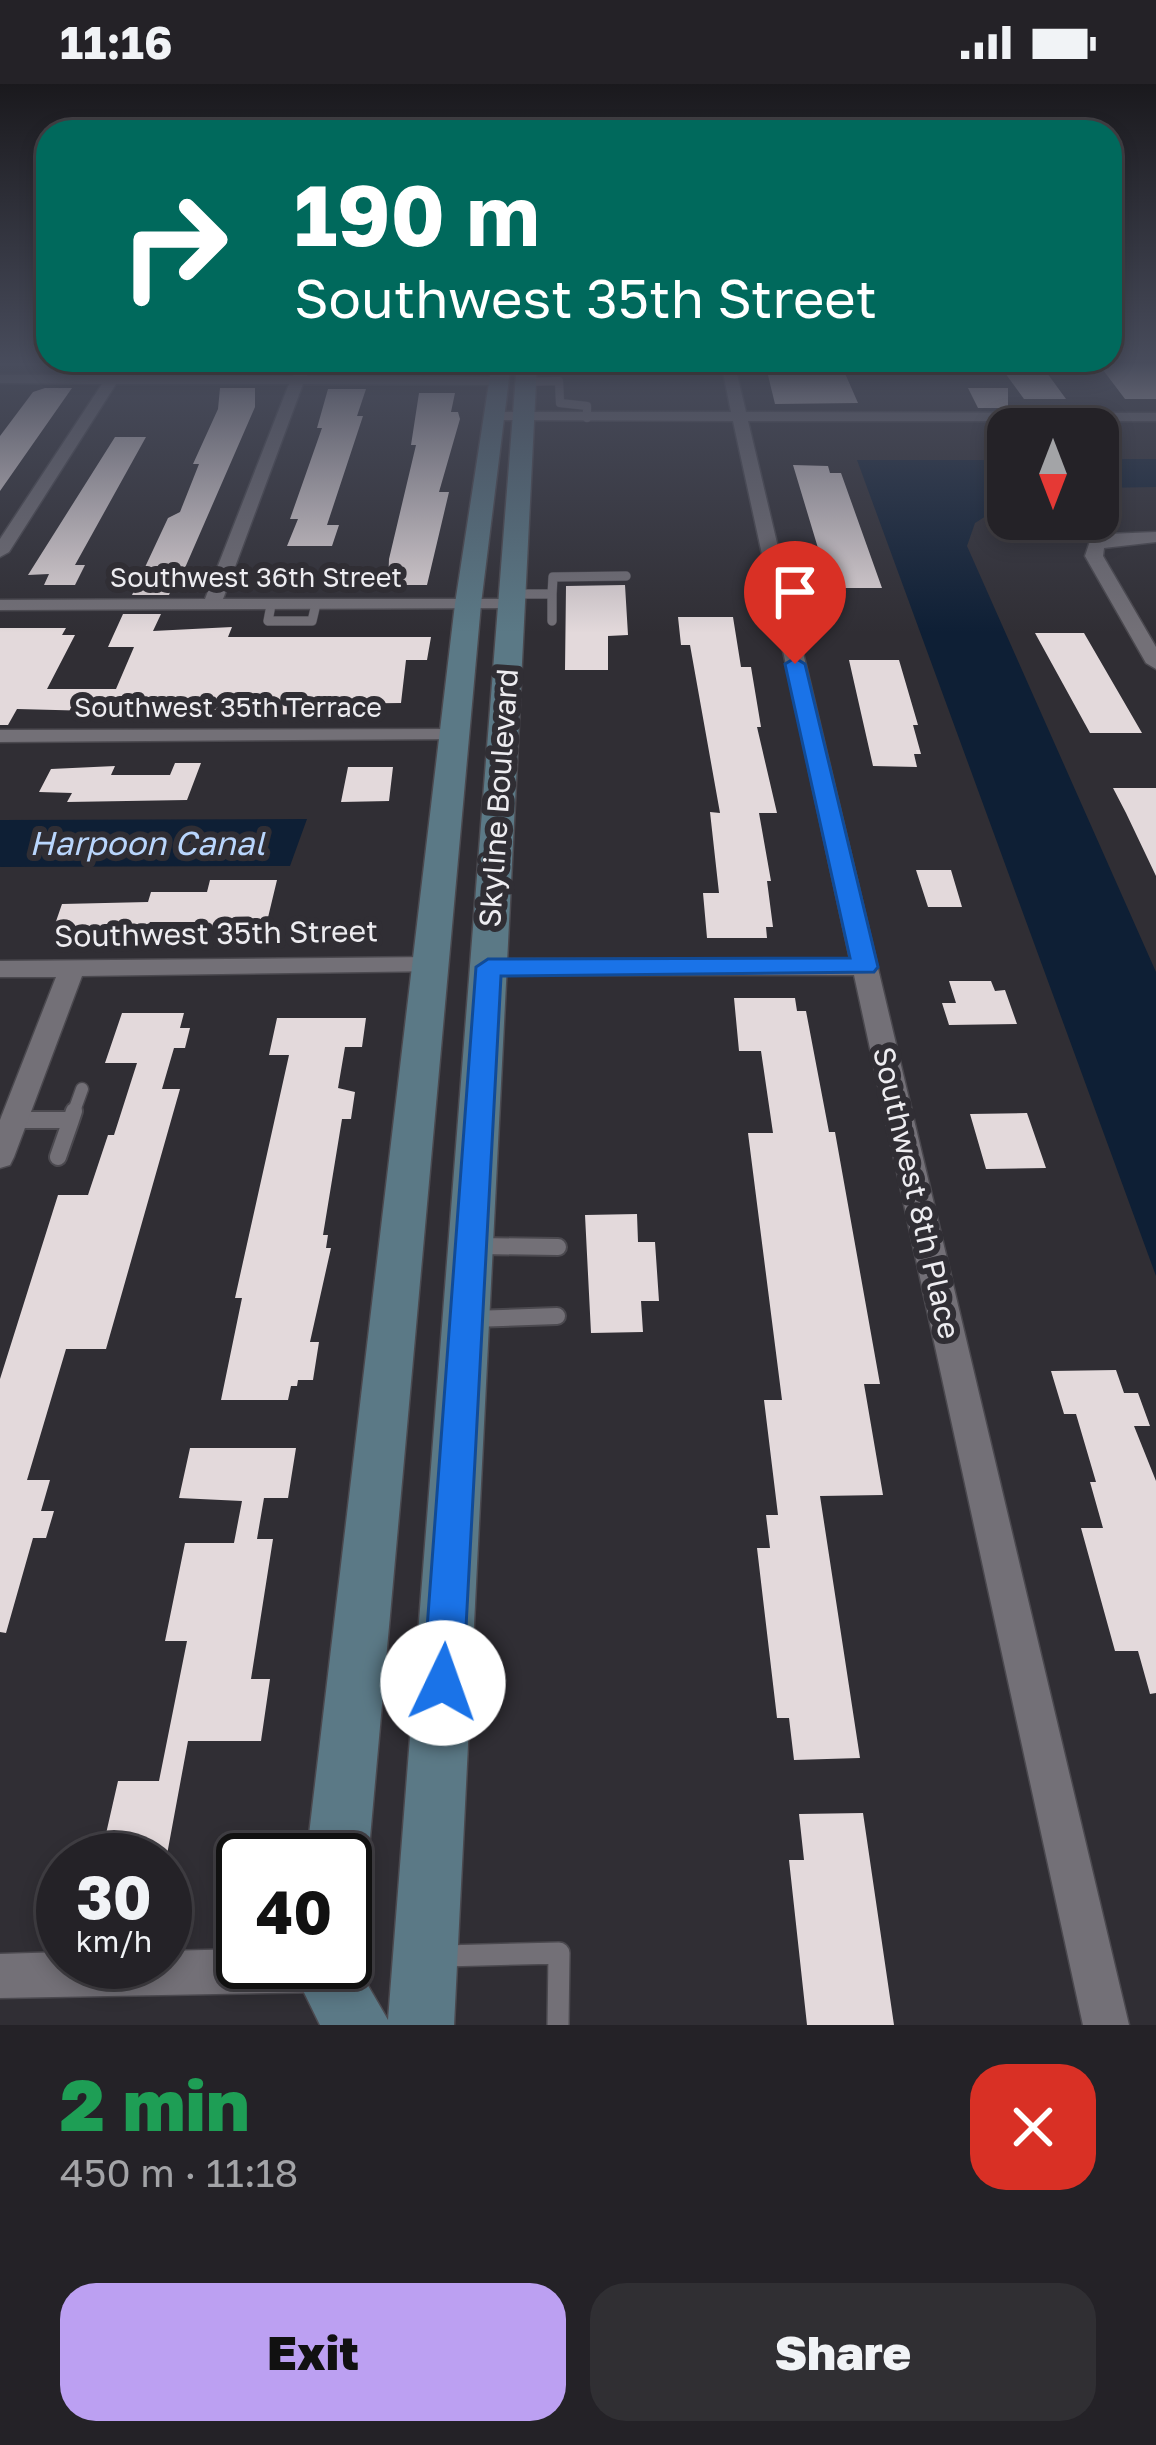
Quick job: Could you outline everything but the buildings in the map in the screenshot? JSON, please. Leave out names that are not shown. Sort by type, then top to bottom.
[{"type":"street","points":[[0,552],[64,453]]},
{"type":"street","points":[[212,605],[270,453]]},
{"type":"street","name":"Skyline Boulevard","points":[[340,1833],[468,604],[495,453]]},
{"type":"street","name":"Skyline Boulevard","points":[[421,2025],[512,599],[507,453]]},
{"type":"street","name":"Southwest 8th Place","points":[[748,453],[1106,2025]]},
{"type":"street","points":[[1156,537],[1108,539],[1096,545],[1094,556],[1156,663]]},
{"type":"street","name":"Southwest 36th Street","points":[[0,605],[468,604],[512,599]]},
{"type":"street","name":"Southwest 35th Terrace","points":[[0,736],[456,734]]},
{"type":"street","points":[[432,965],[865,967]]},
{"type":"street","name":"Southwest 35th Street","points":[[0,969],[432,965]]},
{"type":"street","points":[[0,1157],[72,969]]},
{"type":"street","points":[[0,1976],[216,1983]]},
{"type":"street","points":[[326,1989],[358,2025]]},
{"type":"lane","points":[[552,620],[553,577],[626,576]]},
{"type":"lane","points":[[512,599],[552,594]]},
{"type":"lane","points":[[58,1157],[82,1090]]},
{"type":"lane","points":[[14,1120],[71,1120]]},
{"type":"lane","points":[[470,1246],[558,1247]]},
{"type":"lane","points":[[466,1319],[557,1316]]},
{"type":"lane","points":[[425,1956],[559,1954],[558,2025]]},
{"type":"water","points":[[1119,459],[1156,459],[1156,487],[1119,488]]},
{"type":"water","points":[[857,460],[987,460],[987,515],[975,523],[967,546],[1156,972],[1156,1276]]},
{"type":"water","name":"Harpoon Canal","points":[[307,819],[290,866],[0,867],[0,820]]},
{"type":"route","points":[[443,1683],[488,967],[865,967],[795,664]]}]
